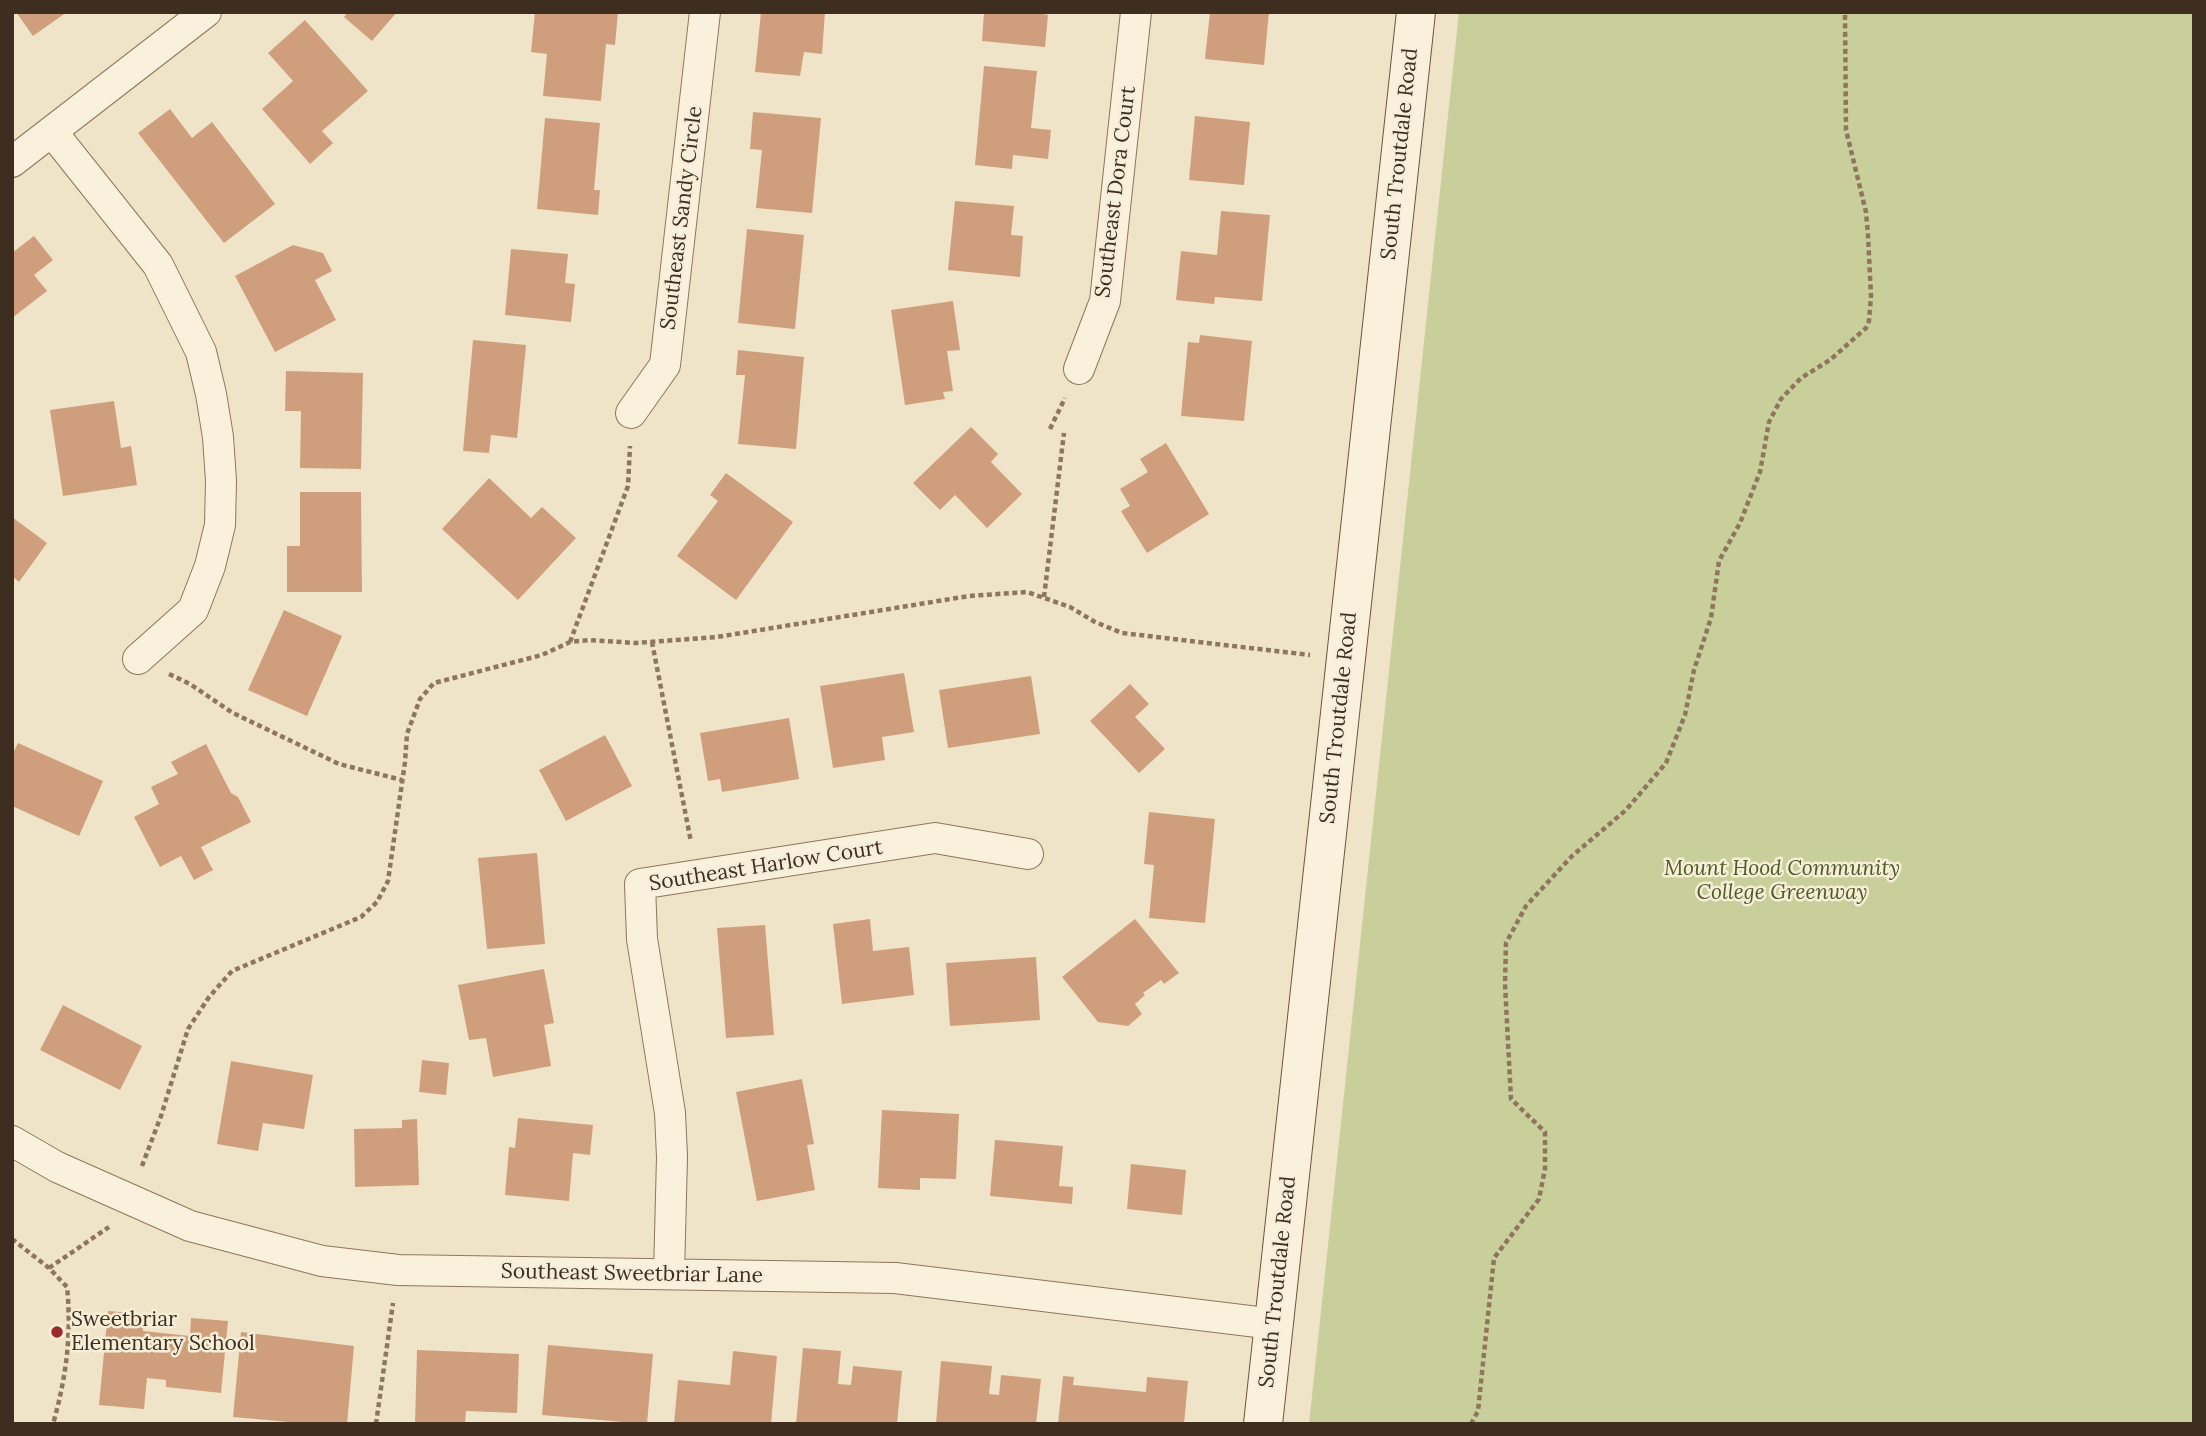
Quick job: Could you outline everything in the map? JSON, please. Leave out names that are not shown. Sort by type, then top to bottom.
[{"type":"main road","name":"South Troutdale Road","points":[[1263,1424],[1416,12]]},
{"type":"street","name":"Southeast Sandy Circle","points":[[631,413],[664,365],[705,12]]},
{"type":"street","name":"Southeast Dora Court","points":[[1079,369],[1105,301],[1136,12]]},
{"type":"street","points":[[12,162],[53,133],[196,15]]},
{"type":"street","points":[[53,133],[158,265],[201,352],[218,437],[221,481],[219,525],[210,566],[193,610],[138,659]]},
{"type":"street","name":"Southeast Harlow Court","points":[[669,1274],[673,1157],[670,1113],[642,939],[640,884],[935,838],[1028,854]]},
{"type":"street","name":"Southeast Sweetbriar Lane","points":[[12,1141],[57,1167],[190,1226],[322,1261],[397,1270],[895,1279],[1274,1324]]},
{"type":"path","points":[[1471,1424],[1478,1411],[1494,1258],[1539,1199],[1545,1169],[1545,1132],[1511,1099],[1506,943],[1526,906],[1572,856],[1626,810],[1666,763],[1685,715],[1694,670],[1712,618],[1719,561],[1740,523],[1760,472],[1769,422],[1781,399],[1801,378],[1830,360],[1866,328],[1869,321],[1871,296],[1866,212],[1846,130],[1845,12]]},
{"type":"path","points":[[569,642],[628,486],[631,413]]},
{"type":"path","points":[[1044,597],[1064,433]]},
{"type":"path","points":[[142,1167],[188,1029],[209,997],[232,971],[361,916],[377,902],[388,881],[407,734],[420,699],[434,683],[542,656],[569,642],[589,640],[635,643],[717,637],[969,596],[1027,592],[1070,607],[1095,622],[1122,633],[1346,659]]},
{"type":"path","points":[[652,642],[697,874]]},
{"type":"path","points":[[138,659],[190,684],[233,713],[339,764],[402,780]]},
{"type":"path","points":[[49,1268],[102,1230],[116,1224]]},
{"type":"path","points":[[12,1239],[49,1268],[67,1287],[70,1309],[67,1369],[53,1424]]},
{"type":"path","points":[[376,1424],[397,1270]]},
{"type":"green space","name":"Mount Hood Community College Greenway","points":[[1459,12],[2194,12],[2194,1424],[1309,1424]]},
{"type":"building","points":[[16,12],[67,12],[33,36]]},
{"type":"building","points":[[348,12],[397,12],[372,41],[344,17]]},
{"type":"building","points":[[535,12],[618,12],[615,45],[606,44],[601,101],[543,96],[547,54],[531,52]]},
{"type":"building","points":[[761,12],[825,12],[822,54],[804,52],[800,76],[755,72]]},
{"type":"building","points":[[984,12],[1032,12],[1048,15],[1045,47],[982,41]]},
{"type":"building","points":[[1210,12],[1269,12],[1264,65],[1205,59]]},
{"type":"building","points":[[305,20],[368,91],[322,131],[333,143],[310,164],[262,109],[293,81],[268,53]]},
{"type":"building","points":[[984,66],[1037,71],[1031,128],[1051,130],[1048,159],[1013,155],[1012,169],[975,165]]},
{"type":"building","points":[[170,109],[192,138],[212,122],[275,204],[224,243],[138,133]]},
{"type":"building","points":[[753,112],[821,118],[812,213],[756,208],[762,150],[750,149]]},
{"type":"building","points":[[1195,116],[1250,122],[1244,185],[1189,180]]},
{"type":"building","points":[[545,118],[600,123],[594,190],[600,190],[598,215],[537,209]]},
{"type":"building","points":[[955,201],[1014,206],[1011,235],[1023,236],[1020,277],[948,270]]},
{"type":"building","points":[[1221,211],[1270,215],[1262,301],[1215,297],[1214,304],[1176,300],[1181,251],[1217,255]]},
{"type":"building","points":[[747,229],[804,235],[795,329],[738,323]]},
{"type":"building","points":[[34,236],[53,260],[34,275],[47,291],[12,318],[12,253]]},
{"type":"building","points":[[293,245],[323,253],[332,271],[315,280],[336,320],[275,352],[235,276]]},
{"type":"building","points":[[511,249],[568,254],[565,283],[575,284],[571,322],[505,315]]},
{"type":"building","points":[[953,301],[960,350],[947,351],[953,391],[943,392],[945,399],[905,405],[891,310]]},
{"type":"building","points":[[1200,335],[1252,341],[1244,421],[1181,416],[1188,342],[1199,343]]},
{"type":"building","points":[[473,340],[526,345],[517,438],[491,435],[489,453],[463,451]]},
{"type":"building","points":[[738,350],[804,357],[796,449],[738,444],[745,375],[736,375]]},
{"type":"building","points":[[286,371],[363,373],[361,469],[300,468],[301,411],[285,411]]},
{"type":"building","points":[[114,401],[121,448],[131,446],[137,485],[63,496],[50,410]]},
{"type":"building","points":[[971,427],[998,454],[991,462],[1022,494],[987,528],[955,495],[940,510],[913,483]]},
{"type":"building","points":[[1166,443],[1209,514],[1147,553],[1121,511],[1130,506],[1120,489],[1148,472],[1140,459]]},
{"type":"building","points":[[726,473],[793,522],[736,600],[677,556],[718,501],[710,495]]},
{"type":"building","points":[[489,478],[531,518],[542,507],[576,538],[518,600],[442,529]]},
{"type":"building","points":[[300,492],[361,492],[362,592],[287,592],[287,546],[300,546]]},
{"type":"building","points":[[12,517],[47,543],[19,582],[12,576]]},
{"type":"building","points":[[284,610],[342,636],[307,716],[248,690]]},
{"type":"building","points":[[904,673],[914,732],[882,737],[885,760],[833,768],[820,686]]},
{"type":"building","points":[[1031,676],[1040,734],[948,748],[939,690]]},
{"type":"building","points":[[1130,684],[1149,704],[1135,717],[1165,749],[1139,773],[1090,721]]},
{"type":"building","points":[[789,718],[799,779],[722,792],[720,779],[708,781],[700,733]]},
{"type":"building","points":[[605,735],[632,786],[566,821],[539,770]]},
{"type":"building","points":[[18,743],[103,781],[79,836],[12,806],[12,755]]},
{"type":"building","points":[[206,744],[231,793],[238,797],[251,822],[201,847],[213,870],[194,880],[181,856],[160,867],[134,817],[159,804],[151,787],[178,774],[171,762]]},
{"type":"building","points":[[1149,812],[1215,819],[1205,923],[1149,918],[1154,865],[1144,864]]},
{"type":"building","points":[[537,853],[545,944],[487,949],[478,858]]},
{"type":"building","points":[[870,919],[873,951],[909,947],[914,995],[842,1004],[833,924]]},
{"type":"building","points":[[1135,919],[1179,973],[1164,984],[1161,980],[1143,993],[1145,995],[1135,1004],[1142,1014],[1128,1026],[1098,1022],[1062,977]]},
{"type":"building","points":[[765,925],[774,1035],[726,1038],[717,928]]},
{"type":"building","points":[[1036,957],[1040,1020],[950,1026],[946,963]]},
{"type":"building","points":[[544,969],[554,1023],[544,1025],[551,1066],[493,1077],[486,1038],[469,1040],[458,985]]},
{"type":"building","points":[[63,1005],[142,1046],[120,1090],[40,1050]]},
{"type":"building","points":[[422,1060],[449,1063],[446,1095],[419,1092]]},
{"type":"building","points":[[231,1061],[313,1075],[304,1129],[263,1123],[258,1151],[217,1144]]},
{"type":"building","points":[[802,1079],[814,1144],[807,1145],[815,1190],[757,1201],[736,1092]]},
{"type":"building","points":[[882,1110],[959,1114],[956,1179],[920,1178],[920,1190],[878,1188]]},
{"type":"building","points":[[518,1118],[593,1125],[590,1155],[573,1153],[569,1201],[505,1195],[509,1147],[515,1148]]},
{"type":"building","points":[[417,1119],[419,1185],[355,1187],[354,1129],[402,1128],[402,1120]]},
{"type":"building","points":[[995,1140],[1063,1146],[1059,1186],[1073,1187],[1072,1204],[990,1196]]},
{"type":"building","points":[[1131,1164],[1186,1170],[1182,1215],[1127,1209]]},
{"type":"building","points":[[108,1311],[144,1314],[143,1331],[190,1336],[191,1318],[228,1321],[221,1393],[166,1387],[166,1380],[147,1378],[144,1409],[99,1405]]},
{"type":"building","points":[[241,1332],[354,1346],[347,1424],[311,1424],[233,1417]]},
{"type":"building","points":[[548,1345],[653,1354],[647,1424],[542,1415]]},
{"type":"building","points":[[803,1348],[841,1351],[838,1384],[851,1385],[853,1366],[902,1371],[897,1424],[796,1424]]},
{"type":"building","points":[[417,1350],[519,1354],[517,1413],[466,1411],[465,1424],[415,1424]]},
{"type":"building","points":[[733,1351],[777,1356],[771,1424],[674,1424],[678,1380],[730,1385]]},
{"type":"building","points":[[941,1361],[992,1366],[989,1394],[999,1395],[1001,1375],[1041,1379],[1036,1424],[936,1424]]},
{"type":"building","points":[[1063,1376],[1074,1377],[1073,1385],[1146,1392],[1147,1377],[1188,1381],[1184,1424],[1058,1424]]},
{"type":"place","name":"Sweetbriar Elementary School","points":[[57,1332]]}]
